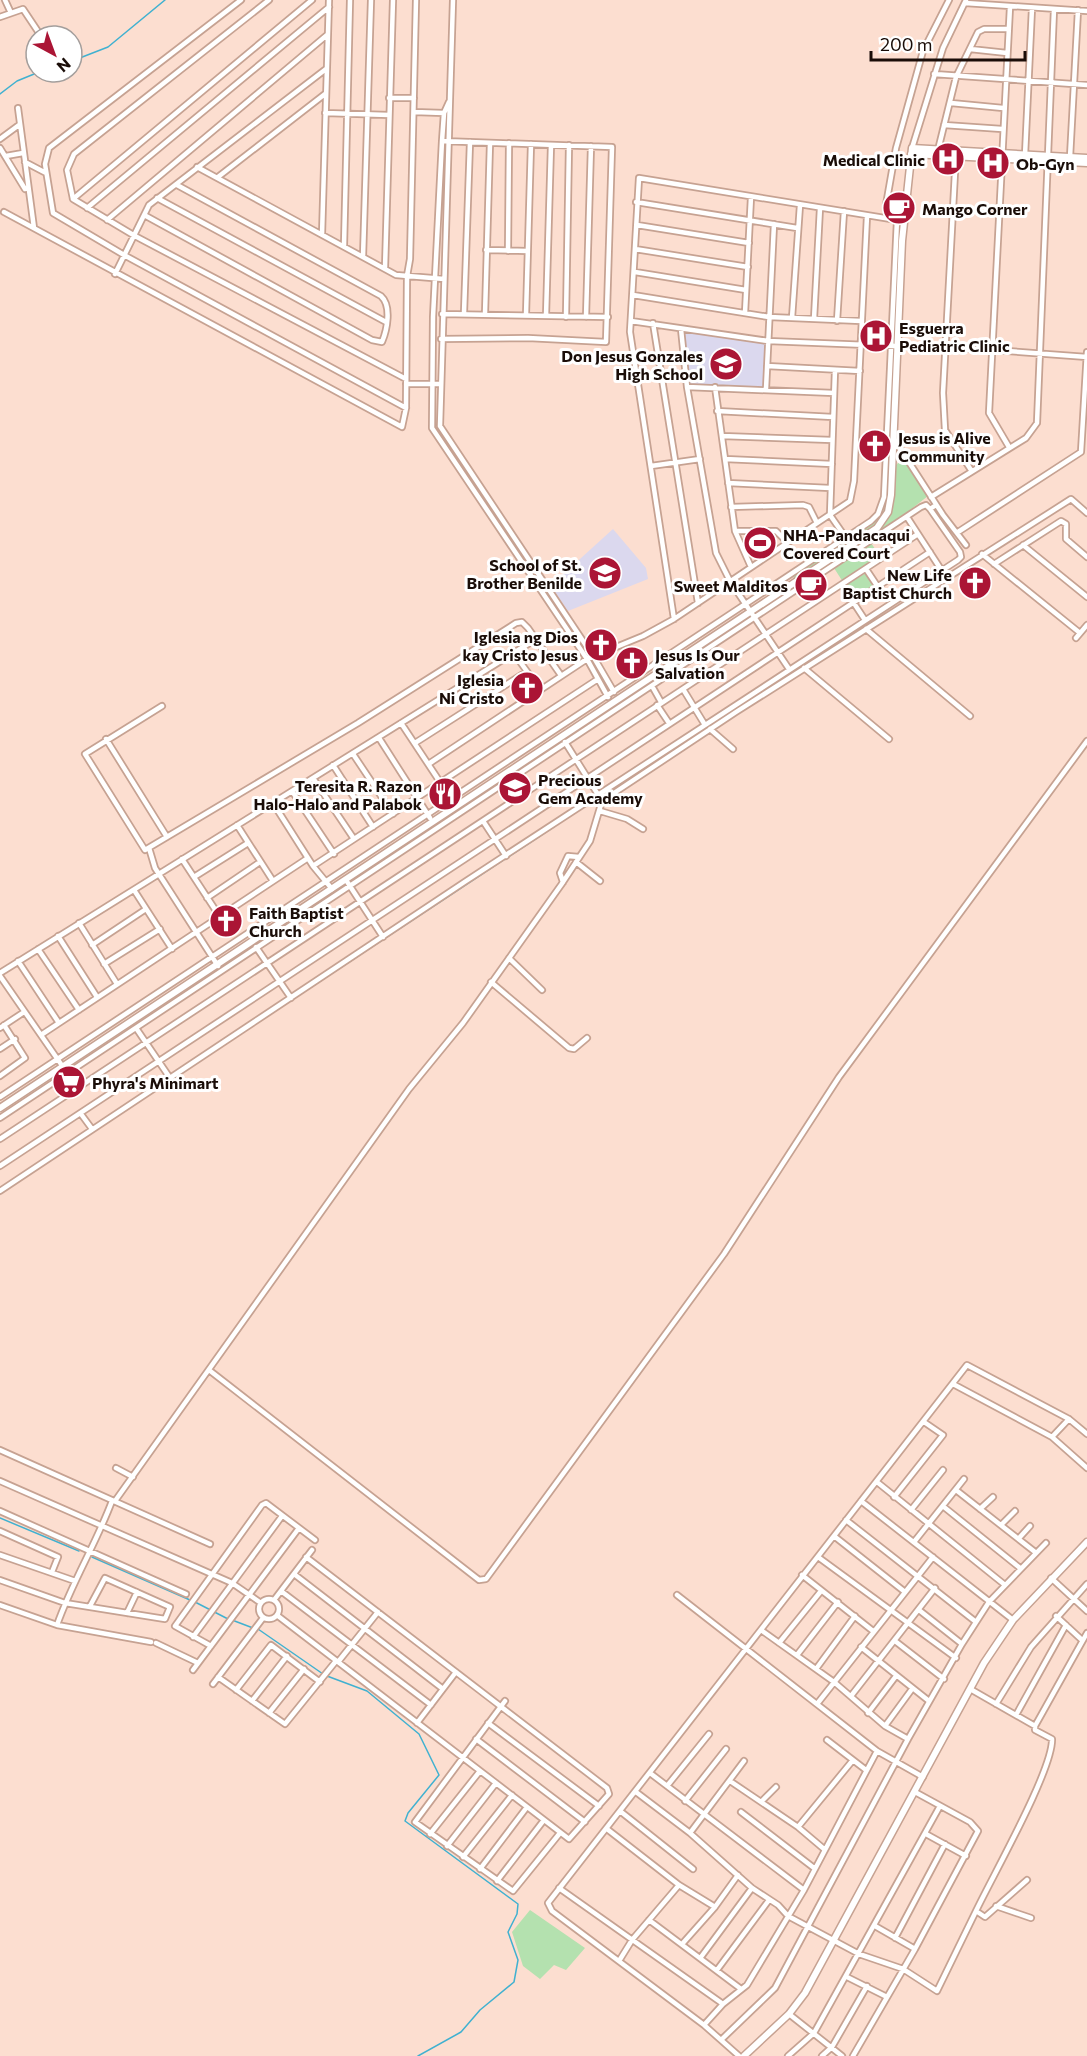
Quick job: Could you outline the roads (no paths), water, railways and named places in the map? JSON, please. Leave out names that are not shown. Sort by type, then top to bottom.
[{"type":"street","points":[[5,0],[10,14]]},
{"type":"street","points":[[241,0],[49,148],[45,155],[46,173],[53,213],[124,255],[406,408]]},
{"type":"street","points":[[269,0],[74,154],[67,170],[73,199],[135,236],[406,382],[440,384]]},
{"type":"street","points":[[73,199],[312,0]]},
{"type":"street","points":[[322,235],[329,0]]},
{"type":"street","points":[[344,246],[350,0]]},
{"type":"street","points":[[363,257],[371,0]]},
{"type":"street","points":[[385,268],[393,0]]},
{"type":"street","points":[[4,212],[114,274],[402,427],[406,408],[406,276],[410,259],[416,0]]},
{"type":"street","points":[[453,0],[441,339],[442,431],[593,656],[614,692],[615,702]]},
{"type":"street","points":[[886,205],[896,148],[923,51],[949,0]]},
{"type":"street","points":[[0,1108],[332,890],[348,883],[652,686],[876,528],[888,512],[900,221],[911,151],[934,74],[965,2],[1087,11]]},
{"type":"street","points":[[87,208],[329,7]]},
{"type":"street","points":[[1009,447],[989,413],[1010,7]]},
{"type":"street","points":[[1024,156],[1032,8]]},
{"type":"street","points":[[0,17],[23,9],[33,24]]},
{"type":"street","points":[[932,497],[971,470],[1026,438],[1037,423],[1038,354],[1054,9]]},
{"type":"street","points":[[1070,157],[1078,10]]},
{"type":"street","points":[[938,150],[956,77],[980,30],[1008,29]]},
{"type":"street","points":[[107,220],[327,35]]},
{"type":"street","points":[[970,49],[1007,53]]},
{"type":"street","points":[[114,274],[146,216],[149,205],[326,69]]},
{"type":"street","points":[[934,74],[1087,85]]},
{"type":"street","points":[[218,177],[326,94]]},
{"type":"street","points":[[389,98],[414,98]]},
{"type":"street","points":[[450,100],[444,113],[441,141],[432,428],[587,658],[607,696],[615,702]]},
{"type":"street","points":[[951,103],[1004,108]]},
{"type":"street","points":[[18,108],[27,192],[34,228]]},
{"type":"street","points":[[414,112],[444,113]]},
{"type":"street","points":[[325,113],[389,116]]},
{"type":"street","points":[[0,139],[19,125]]},
{"type":"street","points":[[944,125],[1002,129]]},
{"type":"street","points":[[441,141],[612,147],[608,336],[603,344],[585,340],[528,338],[441,339]]},
{"type":"street","points":[[464,313],[470,142]]},
{"type":"street","points":[[485,314],[490,143]]},
{"type":"street","points":[[508,251],[509,143]]},
{"type":"street","points":[[526,315],[531,144]]},
{"type":"street","points":[[546,315],[551,145]]},
{"type":"street","points":[[566,316],[569,145]]},
{"type":"street","points":[[586,317],[591,146]]},
{"type":"street","points":[[0,148],[27,192]]},
{"type":"street","points":[[911,151],[938,150],[956,154]]},
{"type":"street","points":[[911,151],[1087,161]]},
{"type":"street","points":[[6,156],[23,153]]},
{"type":"street","points":[[956,154],[945,349],[945,430],[971,470]]},
{"type":"street","points":[[1001,157],[1024,156],[1047,159],[1070,157],[1087,161]]},
{"type":"street","points":[[24,162],[46,173]]},
{"type":"street","points":[[197,167],[396,275],[444,279]]},
{"type":"street","points":[[674,619],[631,345],[637,225],[636,202],[639,178],[900,221]]},
{"type":"street","points":[[146,216],[380,343],[384,339],[387,304],[381,296],[177,185]]},
{"type":"street","points":[[745,313],[751,197]]},
{"type":"street","points":[[157,198],[386,322]]},
{"type":"street","points":[[636,202],[797,228]]},
{"type":"street","points":[[792,318],[800,205]]},
{"type":"street","points":[[814,319],[820,208]]},
{"type":"street","points":[[837,321],[844,211]]},
{"type":"street","points":[[430,763],[587,658],[643,636],[674,619],[852,498],[867,216]]},
{"type":"street","points":[[766,389],[774,224]]},
{"type":"street","points":[[637,225],[749,243]]},
{"type":"street","points":[[635,249],[748,267]]},
{"type":"street","points":[[486,250],[527,251]]},
{"type":"street","points":[[634,272],[746,290]]},
{"type":"street","points":[[633,295],[769,317],[861,321]]},
{"type":"street","points":[[442,314],[608,317]]},
{"type":"street","points":[[631,321],[768,341],[861,346],[894,345],[1087,357]]},
{"type":"street","points":[[653,323],[698,603]]},
{"type":"street","points":[[681,328],[687,387],[716,553],[730,581],[779,650],[789,669]]},
{"type":"street","points":[[958,532],[1079,454],[1083,448],[1087,352]]},
{"type":"street","points":[[766,366],[860,371]]},
{"type":"street","points":[[836,370],[830,515],[846,538]]},
{"type":"street","points":[[687,387],[834,393]]},
{"type":"street","points":[[716,387],[717,411],[735,531],[751,567]]},
{"type":"street","points":[[717,411],[833,417]]},
{"type":"street","points":[[0,1096],[614,692],[846,538],[878,514],[884,496],[894,439],[891,420]]},
{"type":"street","points":[[722,436],[832,440]]},
{"type":"street","points":[[894,439],[936,505],[966,545]]},
{"type":"street","points":[[889,462],[905,456]]},
{"type":"street","points":[[651,466],[700,459]]},
{"type":"street","points":[[725,459],[832,464]]},
{"type":"street","points":[[728,483],[830,488]]},
{"type":"street","points":[[475,491],[481,488]]},
{"type":"street","points":[[0,1191],[598,796],[982,554],[1071,499],[1087,513]]},
{"type":"street","points":[[0,1118],[256,947],[434,822],[615,702],[924,505],[930,509],[961,557],[789,669],[602,801],[590,841],[563,882],[509,958],[409,1089],[114,1501],[89,1550],[57,1625]]},
{"type":"street","points":[[930,509],[936,505]]},
{"type":"street","points":[[731,507],[809,507],[817,523]]},
{"type":"street","points":[[907,517],[942,571]]},
{"type":"street","points":[[994,564],[1061,521],[1066,524],[1066,539],[1087,557]]},
{"type":"street","points":[[735,531],[776,531],[787,542]]},
{"type":"street","points":[[0,1139],[146,1045],[765,633],[918,534]]},
{"type":"street","points":[[1023,545],[1087,597]]},
{"type":"street","points":[[0,1166],[930,552]]},
{"type":"street","points":[[982,554],[1078,636],[1087,625]]},
{"type":"street","points":[[866,569],[878,587]]},
{"type":"street","points":[[842,585],[865,620]]},
{"type":"street","points":[[162,706],[85,754],[142,849],[149,848],[350,728],[516,623],[524,623],[560,674]]},
{"type":"street","points":[[866,629],[970,716]]},
{"type":"street","points":[[63,1067],[0,974],[536,639]]},
{"type":"street","points":[[513,652],[539,688]]},
{"type":"street","points":[[804,668],[889,739]]},
{"type":"street","points":[[415,743],[526,672]]},
{"type":"street","points":[[313,866],[603,675]]},
{"type":"street","points":[[652,686],[669,723]]},
{"type":"street","points":[[682,689],[707,727],[733,749]]},
{"type":"street","points":[[401,723],[441,782]]},
{"type":"street","points":[[379,738],[434,822]]},
{"type":"street","points":[[106,739],[167,837]]},
{"type":"street","points":[[208,1370],[479,1580],[486,1579],[724,1254],[839,1077],[1087,741]]},
{"type":"street","points":[[565,742],[602,801]]},
{"type":"street","points":[[353,754],[393,814]]},
{"type":"street","points":[[333,765],[373,827]]},
{"type":"street","points":[[313,778],[354,839]]},
{"type":"street","points":[[292,791],[334,854]]},
{"type":"street","points":[[273,803],[313,866],[332,890]]},
{"type":"street","points":[[600,811],[627,819],[643,829]]},
{"type":"street","points":[[483,821],[506,856]]},
{"type":"street","points":[[237,825],[273,881]]},
{"type":"street","points":[[194,878],[248,843]]},
{"type":"street","points":[[149,848],[159,874],[218,966]]},
{"type":"street","points":[[563,882],[560,873],[568,856],[577,860],[600,881]]},
{"type":"street","points":[[41,1035],[308,858]]},
{"type":"street","points":[[182,859],[220,917]]},
{"type":"street","points":[[207,897],[260,862]]},
{"type":"street","points":[[348,883],[383,937]]},
{"type":"street","points":[[134,890],[172,949]]},
{"type":"street","points":[[92,945],[146,909]]},
{"type":"street","points":[[79,923],[117,984]]},
{"type":"street","points":[[104,964],[160,929]]},
{"type":"street","points":[[58,936],[97,997]]},
{"type":"street","points":[[256,947],[291,998]]},
{"type":"street","points":[[38,949],[79,1010]]},
{"type":"street","points":[[509,958],[542,990]]},
{"type":"street","points":[[18,961],[59,1023]]},
{"type":"street","points":[[491,982],[569,1048],[574,1049],[587,1038]]},
{"type":"street","points":[[0,1076],[25,1058],[15,1039],[2,1026],[24,1012]]},
{"type":"street","points":[[136,1028],[156,1061],[170,1078]]},
{"type":"street","points":[[0,1049],[15,1039]]},
{"type":"street","points":[[58,1079],[68,1094]]},
{"type":"street","points":[[81,1114],[92,1129]]},
{"type":"street","points":[[739,2056],[704,2025],[548,1908],[548,1904],[967,1365],[1069,1419],[1087,1434]]},
{"type":"street","points":[[953,1384],[1052,1437],[1087,1468]]},
{"type":"street","points":[[1052,1437],[1069,1419]]},
{"type":"street","points":[[894,1497],[942,1435],[924,1422]]},
{"type":"street","points":[[1076,1424],[1087,1427]]},
{"type":"street","points":[[0,1450],[210,1544]]},
{"type":"street","points":[[116,1468],[133,1477]]},
{"type":"street","points":[[911,1510],[943,1470]]},
{"type":"street","points":[[914,1542],[930,1525],[964,1479]]},
{"type":"street","points":[[0,1481],[232,1583],[261,1603]]},
{"type":"street","points":[[877,1482],[1005,1585]]},
{"type":"street","points":[[956,1490],[1035,1552]]},
{"type":"street","points":[[980,1509],[993,1497]]},
{"type":"street","points":[[861,1501],[1014,1620]]},
{"type":"street","points":[[211,1646],[175,1626],[262,1505],[266,1503],[315,1540]]},
{"type":"street","points":[[944,1507],[1020,1568]]},
{"type":"street","points":[[1002,1524],[1015,1510]]},
{"type":"street","points":[[0,1511],[186,1594]]},
{"type":"street","points":[[193,1637],[282,1516]]},
{"type":"street","points":[[846,1520],[918,1574],[976,1622]]},
{"type":"street","points":[[1020,1538],[1030,1526]]},
{"type":"street","points":[[193,1670],[298,1528]]},
{"type":"street","points":[[0,1531],[58,1557],[52,1572]]},
{"type":"street","points":[[834,1536],[905,1592]]},
{"type":"street","points":[[744,2056],[789,2014],[805,1993],[972,1690],[984,1664],[1014,1620],[1087,1542]]},
{"type":"street","points":[[721,2040],[776,1988],[908,1739],[962,1644],[989,1602],[1046,1543]]},
{"type":"street","points":[[274,1600],[312,1550]]},
{"type":"street","points":[[0,1555],[75,1581]]},
{"type":"street","points":[[278,1616],[569,1839],[609,1794],[607,1788],[306,1557]]},
{"type":"street","points":[[818,1557],[910,1622],[956,1658]]},
{"type":"street","points":[[817,1704],[933,1557]]},
{"type":"street","points":[[294,1574],[443,1689]]},
{"type":"street","points":[[802,1575],[873,1631]]},
{"type":"street","points":[[0,1580],[65,1603],[90,1605],[165,1619],[169,1606],[105,1578],[90,1605]]},
{"type":"street","points":[[1051,1578],[1087,1611]]},
{"type":"street","points":[[996,1704],[1031,1647],[1056,1616],[1087,1584]]},
{"type":"street","points":[[851,1696],[935,1588]]},
{"type":"street","points":[[281,1591],[431,1705]]},
{"type":"street","points":[[779,1643],[821,1591]]},
{"type":"street","points":[[127,1613],[137,1592]]},
{"type":"street","points":[[677,1595],[877,1751],[923,1777]]},
{"type":"street","points":[[263,1618],[259,1610],[261,1603],[266,1599],[274,1600],[279,1606],[278,1616]]},
{"type":"street","points":[[796,1655],[838,1602]]},
{"type":"street","points":[[0,1605],[57,1625],[154,1642],[198,1663]]},
{"type":"street","points":[[920,1610],[962,1644]]},
{"type":"street","points":[[218,1677],[283,1723],[287,1723],[378,1612]]},
{"type":"street","points":[[263,1618],[272,1620],[278,1616]]},
{"type":"street","points":[[816,1669],[855,1616]]},
{"type":"street","points":[[1056,1616],[1082,1640]]},
{"type":"street","points":[[213,1684],[263,1618]]},
{"type":"street","points":[[1016,1715],[1066,1625]]},
{"type":"street","points":[[761,1630],[834,1682],[885,1726],[908,1739]]},
{"type":"street","points":[[1035,1726],[1087,1633]]},
{"type":"street","points":[[895,1641],[944,1678]]},
{"type":"street","points":[[236,1690],[269,1645],[304,1669],[323,1677]]},
{"type":"street","points":[[861,1647],[929,1701]]},
{"type":"street","points":[[252,1701],[287,1656]]},
{"type":"street","points":[[269,1713],[304,1669]]},
{"type":"street","points":[[417,1723],[456,1672]]},
{"type":"street","points":[[868,1713],[896,1676]]},
{"type":"street","points":[[885,1726],[912,1689]]},
{"type":"street","points":[[636,1792],[690,1833],[788,1916],[859,1954],[903,1969],[937,1991],[1030,1802],[1051,1750],[1052,1739],[1035,1730],[1035,1726],[972,1690]]},
{"type":"street","points":[[505,1701],[414,1821],[497,1881],[515,1891],[560,1833]]},
{"type":"street","points":[[488,1723],[598,1806]]},
{"type":"street","points":[[667,1786],[709,1734]]},
{"type":"street","points":[[476,1739],[585,1822]]},
{"type":"street","points":[[827,1740],[866,1770]]},
{"type":"street","points":[[686,1801],[726,1749]]},
{"type":"street","points":[[704,2025],[723,2004],[747,1985],[804,1890],[877,1751]]},
{"type":"street","points":[[798,1827],[853,1760]]},
{"type":"street","points":[[690,1833],[744,1761]]},
{"type":"street","points":[[430,1834],[480,1770]]},
{"type":"street","points":[[650,1773],[804,1890]]},
{"type":"street","points":[[730,1781],[798,1827],[824,1849]]},
{"type":"street","points":[[447,1846],[496,1783]]},
{"type":"street","points":[[762,1801],[776,1787]]},
{"type":"street","points":[[853,2056],[915,1949],[978,1831],[970,1822],[915,1792]]},
{"type":"street","points":[[464,1857],[512,1795]]},
{"type":"street","points":[[788,2056],[814,2033],[848,1977],[940,1806]]},
{"type":"street","points":[[480,1869],[527,1807]]},
{"type":"street","points":[[620,1812],[693,1869]]},
{"type":"street","points":[[741,1812],[814,1868]]},
{"type":"street","points":[[497,1881],[544,1820]]},
{"type":"street","points":[[607,1829],[680,1885],[715,1908]]},
{"type":"street","points":[[926,1834],[966,1856]]},
{"type":"street","points":[[895,1938],[945,1844]]},
{"type":"street","points":[[683,1943],[715,1908],[738,1875]]},
{"type":"street","points":[[976,1911],[985,1917],[1027,1880]]},
{"type":"street","points":[[619,1961],[632,1940],[680,1885]]},
{"type":"street","points":[[701,1957],[752,1887]]},
{"type":"street","points":[[560,1888],[723,2004]]},
{"type":"street","points":[[717,1970],[770,1900]]},
{"type":"street","points":[[996,1906],[1031,1918]]},
{"type":"street","points":[[649,1920],[683,1943],[741,1989]]},
{"type":"street","points":[[875,1926],[915,1949]]},
{"type":"street","points":[[848,1977],[887,1997]]},
{"type":"street","points":[[822,2056],[832,2047],[867,1986]]},
{"type":"street","points":[[789,2014],[842,2056]]},
{"type":"waterway","points":[[84,56],[108,47],[165,0]]},
{"type":"waterway","points":[[0,94],[24,78]]},
{"type":"waterway","points":[[751,698],[761,691]]},
{"type":"waterway","points":[[228,1042],[555,826]]},
{"type":"waterway","points":[[0,1518],[79,1551]]},
{"type":"waterway","points":[[92,1557],[190,1600]]},
{"type":"waterway","points":[[195,1602],[228,1619]]},
{"type":"waterway","points":[[232,1620],[253,1628]]},
{"type":"waterway","points":[[258,1629],[323,1674]]},
{"type":"waterway","points":[[327,1676],[367,1691],[419,1734],[439,1775],[408,1813],[405,1821],[518,1904],[517,1914],[508,1932],[518,1960],[514,1982],[480,2010],[461,2032],[418,2056]]},
{"type":"place","name":"Medical Clinic","points":[[948,159]]},
{"type":"place","name":"Ob-Gyn","points":[[993,163]]},
{"type":"place","name":"Mango Corner","points":[[899,208]]},
{"type":"place","name":"Esguerra Pediatric Clinic","points":[[876,336]]},
{"type":"place","name":"Don Jesus Gonzales High School","points":[[726,364]]},
{"type":"place","name":"Jesus is Alive Community","points":[[875,446]]},
{"type":"place","name":"NHA-Pandacaqui Covered Court","points":[[760,543]]},
{"type":"place","name":"School of St. Brother Benilde","points":[[605,573]]},
{"type":"place","name":"New Life Baptist Church","points":[[975,583]]},
{"type":"place","name":"Sweet Malditos","points":[[811,585]]},
{"type":"place","name":"Iglesia ng Dios kay Cristo Jesus","points":[[601,645]]},
{"type":"place","name":"Jesus Is Our Salvation","points":[[632,663]]},
{"type":"place","name":"Iglesia Ni Cristo","points":[[527,688]]},
{"type":"place","name":"Precious Gem Academy","points":[[515,788]]},
{"type":"place","name":"Teresita R. Razon Halo-Halo and Palabok","points":[[445,794]]},
{"type":"place","name":"Faith Baptist Church","points":[[226,921]]},
{"type":"place","name":"Phyra's Minimart","points":[[69,1082]]}]
